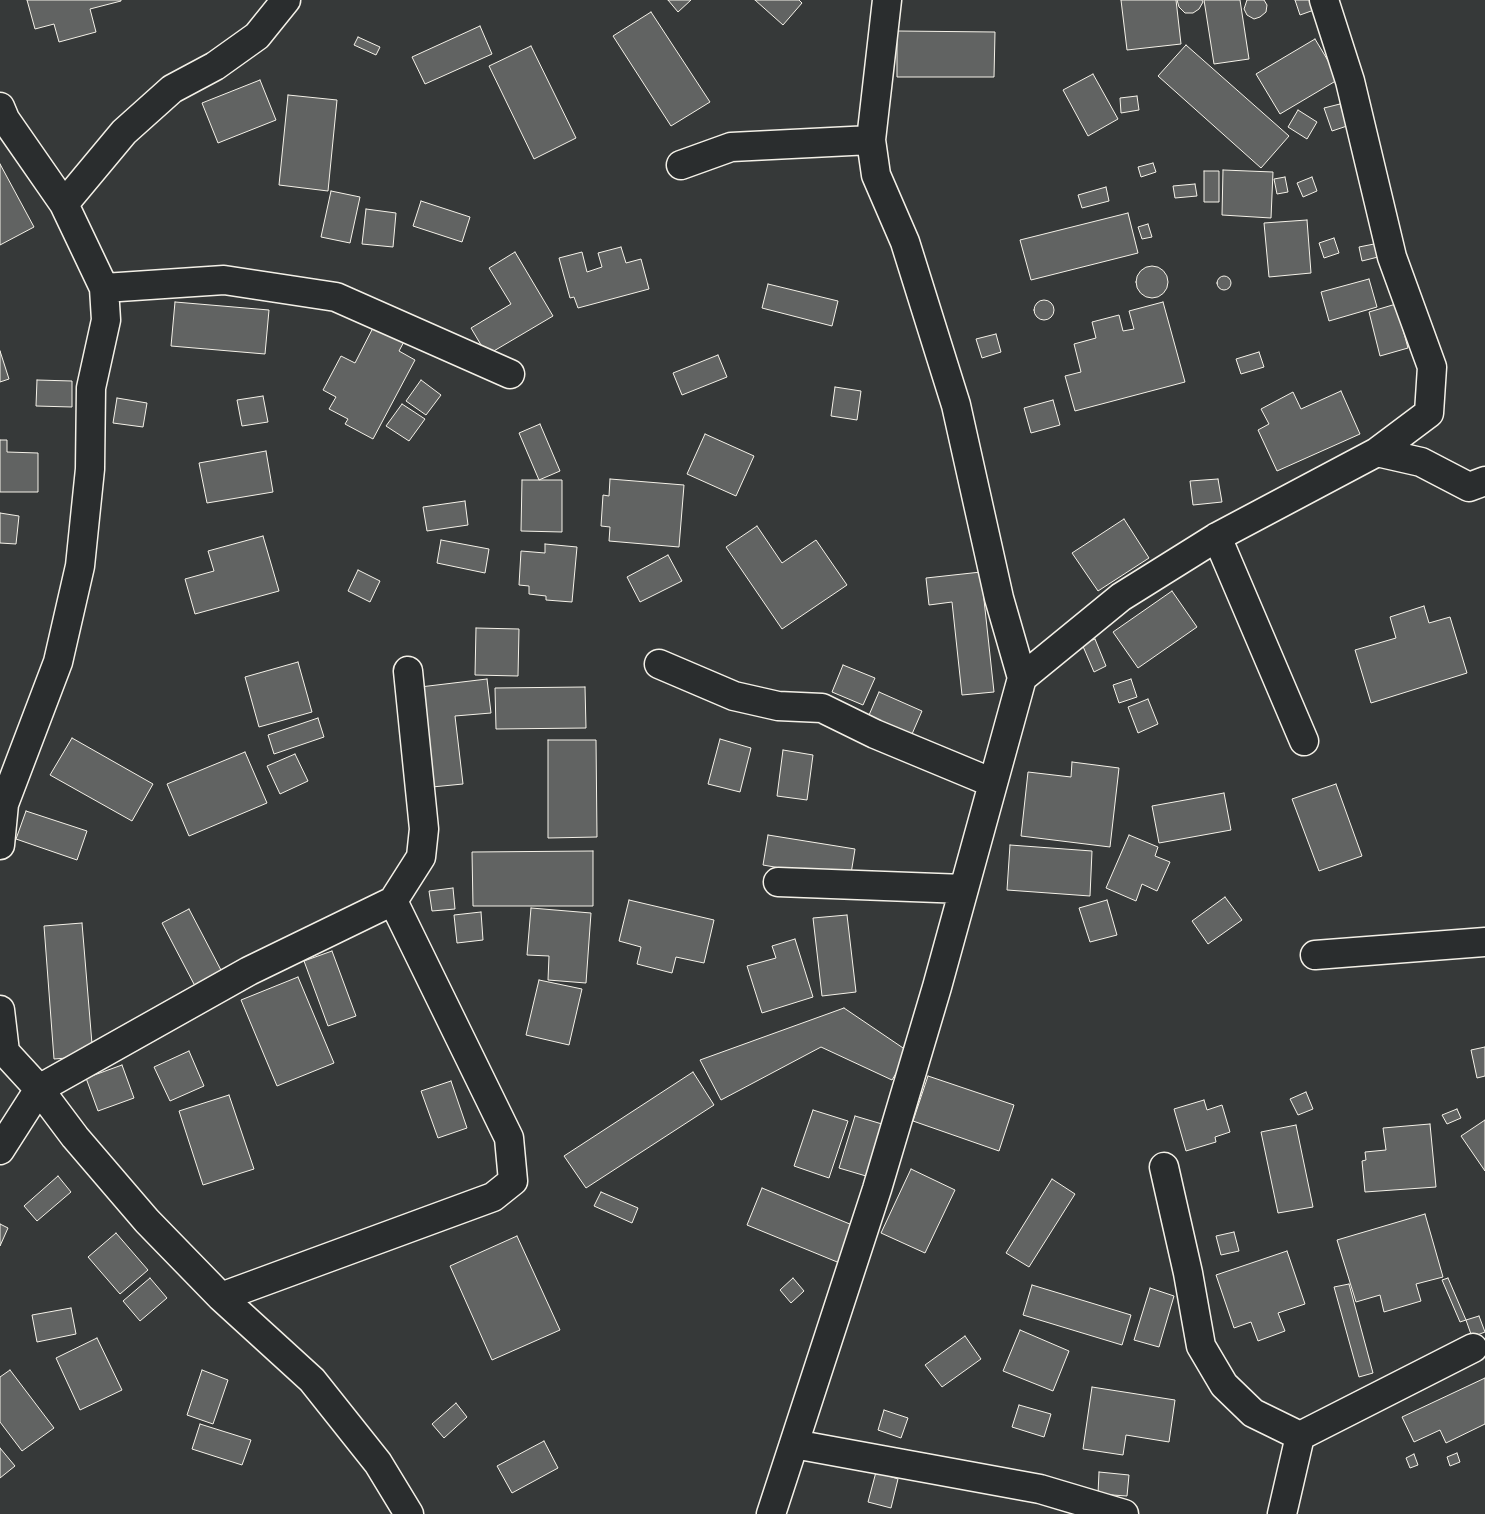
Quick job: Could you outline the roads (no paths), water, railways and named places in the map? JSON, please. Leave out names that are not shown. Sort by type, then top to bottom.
[{"type":"street","points":[[64,204],[124,132],[172,89],[215,66],[257,36],[286,0]]},
{"type":"street","points":[[772,1514],[877,1189],[964,889],[1022,678],[999,598],[956,405],[906,242],[876,175],[871,140],[887,0]]},
{"type":"street","points":[[1022,678],[1120,597],[1217,537],[1376,452],[1429,414],[1432,367],[1392,257],[1350,81],[1324,0]]},
{"type":"street","points":[[0,107],[5,119],[64,204],[104,288],[106,320],[91,388],[90,469],[80,566],[58,662],[2,801],[0,845]]},
{"type":"street","points":[[681,165],[731,147],[871,140]]},
{"type":"street","points":[[104,288],[224,280],[336,297],[510,374]]},
{"type":"street","points":[[1376,452],[1421,462],[1469,487],[1485,481]]},
{"type":"street","points":[[1217,537],[1304,741]]},
{"type":"street","points":[[659,664],[734,696],[778,706],[822,708],[875,734],[993,783]]},
{"type":"street","points":[[0,1150],[39,1088],[248,971],[393,901],[421,858],[424,829],[408,670]]},
{"type":"street","points":[[778,882],[964,889]]},
{"type":"street","points":[[221,1297],[493,1197],[514,1181],[510,1138],[393,901]]},
{"type":"street","points":[[1315,955],[1485,942]]},
{"type":"street","points":[[0,1010],[5,1052],[39,1088],[75,1136],[147,1221],[221,1297],[312,1380],[378,1463],[409,1514]]},
{"type":"street","points":[[1164,1168],[1188,1273],[1201,1346],[1224,1385],[1253,1413],[1300,1436]]},
{"type":"street","points":[[1300,1436],[1474,1348]]},
{"type":"street","points":[[1282,1514],[1300,1436]]},
{"type":"street","points":[[794,1444],[1040,1489],[1124,1514]]}]
